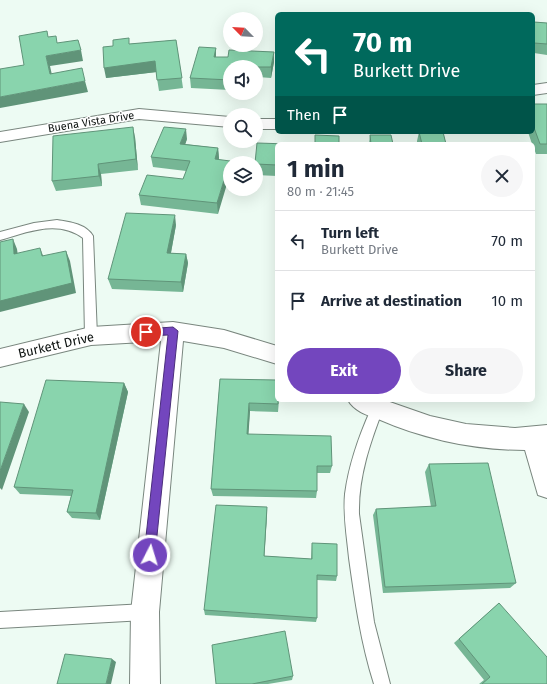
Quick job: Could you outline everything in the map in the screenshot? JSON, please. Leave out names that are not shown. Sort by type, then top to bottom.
[{"type":"street","points":[[535,90],[547,88]]},
{"type":"street","name":"Buena Vista Drive","points":[[0,136],[139,114],[223,121]]},
{"type":"street","points":[[263,124],[275,124]]},
{"type":"street","points":[[145,684],[145,612],[173,331]]},
{"type":"street","name":"Burkett Drive","points":[[0,358],[91,336],[173,331],[224,339],[275,354]]},
{"type":"street","points":[[369,404],[432,429],[479,437],[540,438],[547,486]]},
{"type":"lane","points":[[0,236],[55,224],[69,224],[81,229],[88,236],[91,336]]},
{"type":"lane","points":[[369,404],[364,438],[353,487],[352,525],[361,591],[373,657],[382,684]]},
{"type":"lane","points":[[0,620],[145,612]]},
{"type":"building","points":[[535,22],[547,23],[547,44],[535,43]]},
{"type":"building","points":[[47,31],[48,37],[56,36],[57,43],[78,40],[81,50],[46,56],[50,74],[82,68],[85,81],[0,97],[0,69],[24,65],[19,36]]},
{"type":"building","points":[[129,38],[129,44],[176,40],[182,78],[157,80],[155,61],[104,68],[103,47],[113,46],[113,40]]},
{"type":"building","points":[[199,47],[216,48],[214,57],[228,57],[229,52],[274,52],[271,67],[263,67],[263,60],[223,60],[223,80],[190,78]]},
{"type":"building","points":[[535,104],[547,104],[547,144],[540,144],[535,130]]},
{"type":"building","points":[[133,127],[136,159],[98,164],[99,176],[52,181],[53,136]]},
{"type":"building","points":[[164,127],[186,129],[180,144],[218,148],[215,159],[223,160],[223,184],[217,203],[139,195],[147,175],[183,179],[190,161],[151,157]]},
{"type":"building","points":[[420,134],[444,134],[446,142],[422,142]]},
{"type":"building","points":[[315,135],[339,136],[339,142],[315,142]]},
{"type":"building","points":[[370,135],[391,135],[393,142],[371,142]]},
{"type":"building","points":[[263,143],[275,144],[275,165],[263,164],[263,156],[256,156],[256,148],[263,148]]},
{"type":"building","points":[[126,213],[175,215],[167,253],[186,254],[181,282],[108,279]]},
{"type":"building","points":[[13,239],[14,254],[40,248],[42,256],[66,251],[72,283],[0,301],[0,242]]},
{"type":"building","points":[[220,379],[275,380],[275,402],[278,402],[278,404],[249,403],[247,434],[331,436],[332,466],[317,466],[317,491],[211,489]]},
{"type":"building","points":[[46,380],[124,383],[96,513],[67,512],[73,490],[14,487]]},
{"type":"building","points":[[0,402],[24,404],[0,471]]},
{"type":"building","points":[[488,463],[516,583],[385,587],[376,509],[436,506],[429,464]]},
{"type":"building","points":[[216,505],[267,507],[264,556],[312,559],[312,543],[337,544],[337,576],[317,575],[317,618],[204,610]]},
{"type":"building","points":[[499,603],[547,657],[547,684],[482,684],[490,677],[459,639]]},
{"type":"building","points":[[285,631],[293,676],[252,684],[216,684],[212,645]]},
{"type":"building","points":[[65,654],[112,659],[106,684],[57,684]]},
{"type":"route","points":[[146,332],[173,331],[150,555]]}]
